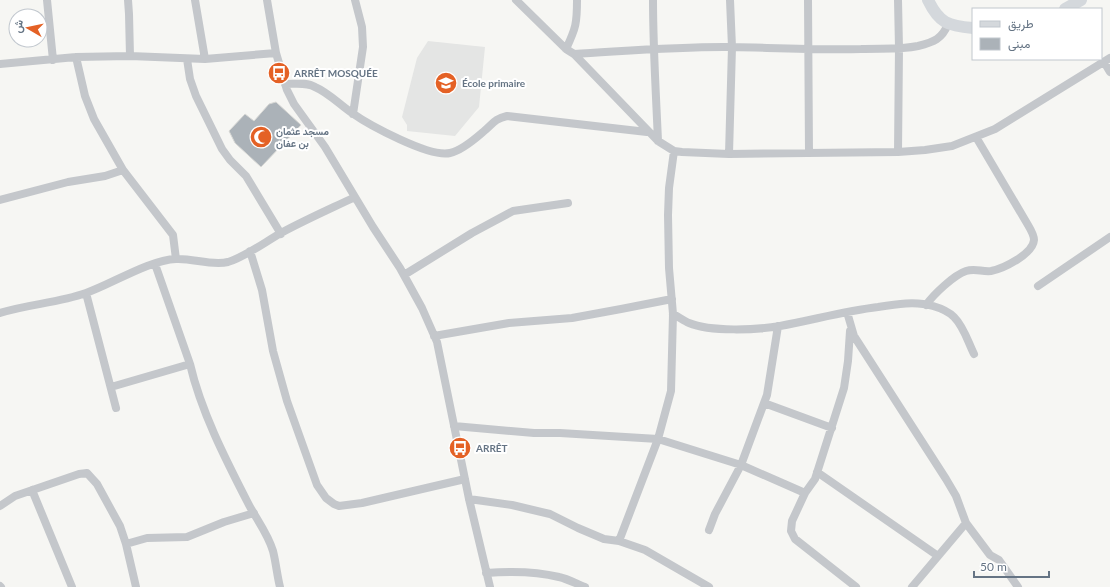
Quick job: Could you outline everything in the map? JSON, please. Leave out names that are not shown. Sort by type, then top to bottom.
[{"type":"main road","points":[[928,0],[934,13],[948,24],[972,28]]},
{"type":"main road","points":[[1067,8],[1081,0]]},
{"type":"street","points":[[48,0],[53,60]]},
{"type":"street","points":[[128,0],[130,56]]},
{"type":"street","points":[[195,0],[205,59]]},
{"type":"street","points":[[267,0],[276,53],[287,90],[294,104],[325,147],[404,275],[422,308],[437,342],[469,499],[490,587]]},
{"type":"street","points":[[354,114],[363,47],[362,27],[355,0]]},
{"type":"street","points":[[516,0],[566,49],[574,54],[648,132],[658,141],[674,151],[729,154],[898,152],[952,146],[996,129],[1107,60],[1110,72]]},
{"type":"street","points":[[566,49],[577,24],[577,0]]},
{"type":"street","points":[[653,0],[653,49],[658,141]]},
{"type":"street","points":[[729,154],[732,47],[730,0]]},
{"type":"street","points":[[808,0],[809,153]]},
{"type":"street","points":[[898,0],[898,152]]},
{"type":"street","points":[[574,54],[653,49],[732,47],[808,50],[899,48],[917,46],[940,37],[945,32],[948,24]]},
{"type":"street","points":[[0,64],[76,57],[130,56],[205,59],[276,53]]},
{"type":"street","points":[[76,57],[85,96],[94,119],[123,170],[173,235],[176,259]]},
{"type":"street","points":[[187,59],[190,79],[196,96],[222,149],[230,160],[246,176],[281,234]]},
{"type":"street","points":[[285,84],[306,84],[314,86],[354,114],[408,144],[429,151],[449,153],[464,146],[484,132],[494,121],[507,116],[648,132]]},
{"type":"street","points":[[926,305],[934,295],[960,273],[970,270],[990,271],[1002,268],[1027,253],[1033,246],[1034,235],[976,137]]},
{"type":"street","points":[[619,541],[658,439],[670,391],[673,314],[669,268],[668,215],[669,188],[674,151]]},
{"type":"street","points":[[0,200],[68,182],[105,176],[123,170]]},
{"type":"street","points":[[0,313],[28,305],[59,300],[86,293],[155,264],[176,259],[228,262],[355,197]]},
{"type":"street","points":[[404,275],[472,233],[513,211],[568,203]]},
{"type":"street","points":[[1038,286],[1110,237]]},
{"type":"street","points":[[250,251],[262,290],[273,351],[287,401],[317,485],[326,498],[339,506],[362,503],[465,479]]},
{"type":"street","points":[[155,264],[190,364],[194,381],[216,439],[273,551],[280,587]]},
{"type":"street","points":[[86,293],[116,408]]},
{"type":"street","points":[[434,336],[509,324],[572,318],[672,299]]},
{"type":"street","points":[[673,314],[690,323],[713,328],[748,328],[778,326],[847,312],[897,304],[926,305],[933,306],[947,312],[954,317],[965,332],[974,354]]},
{"type":"street","points":[[847,312],[854,336],[946,479],[956,496],[966,523],[990,555],[999,560],[1018,587]]},
{"type":"street","points":[[709,530],[715,514],[741,465],[767,395],[778,326]]},
{"type":"street","points":[[850,326],[848,361],[844,388],[815,479],[805,493],[792,521],[791,531],[795,539],[856,587]]},
{"type":"street","points":[[111,387],[190,364]]},
{"type":"street","points":[[764,403],[832,428]]},
{"type":"street","points":[[454,426],[534,433],[560,433],[658,439],[741,465],[805,493]]},
{"type":"street","points":[[817,472],[938,556]]},
{"type":"street","points":[[0,506],[15,496],[79,474],[88,473],[97,484],[117,520],[126,544],[136,587]]},
{"type":"street","points":[[32,490],[72,587]]},
{"type":"street","points":[[469,499],[512,505],[550,514],[604,539],[619,541],[645,550],[709,587]]},
{"type":"street","points":[[126,544],[146,538],[187,537],[224,522],[254,513]]},
{"type":"street","points":[[912,587],[966,523]]},
{"type":"street","points":[[486,573],[512,571],[541,574],[560,577],[585,587]]},
{"type":"shaded area","name":"École primaire","points":[[428,41],[485,47],[479,107],[455,136],[407,131],[407,125],[402,117],[417,58]]},
{"type":"building","name":"مسجد عثمان بن عفان","points":[[276,102],[301,125],[261,167],[235,143],[229,131],[245,114],[254,121],[269,104]]},
{"type":"place","name":"ARRÊT MOSQUÉE","points":[[279,73]]},
{"type":"place","name":"École primaire","points":[[446,83]]},
{"type":"place","name":"مسجد عثمان بن عفان","points":[[261,137]]},
{"type":"place","name":"ARRÊT","points":[[460,448]]}]
